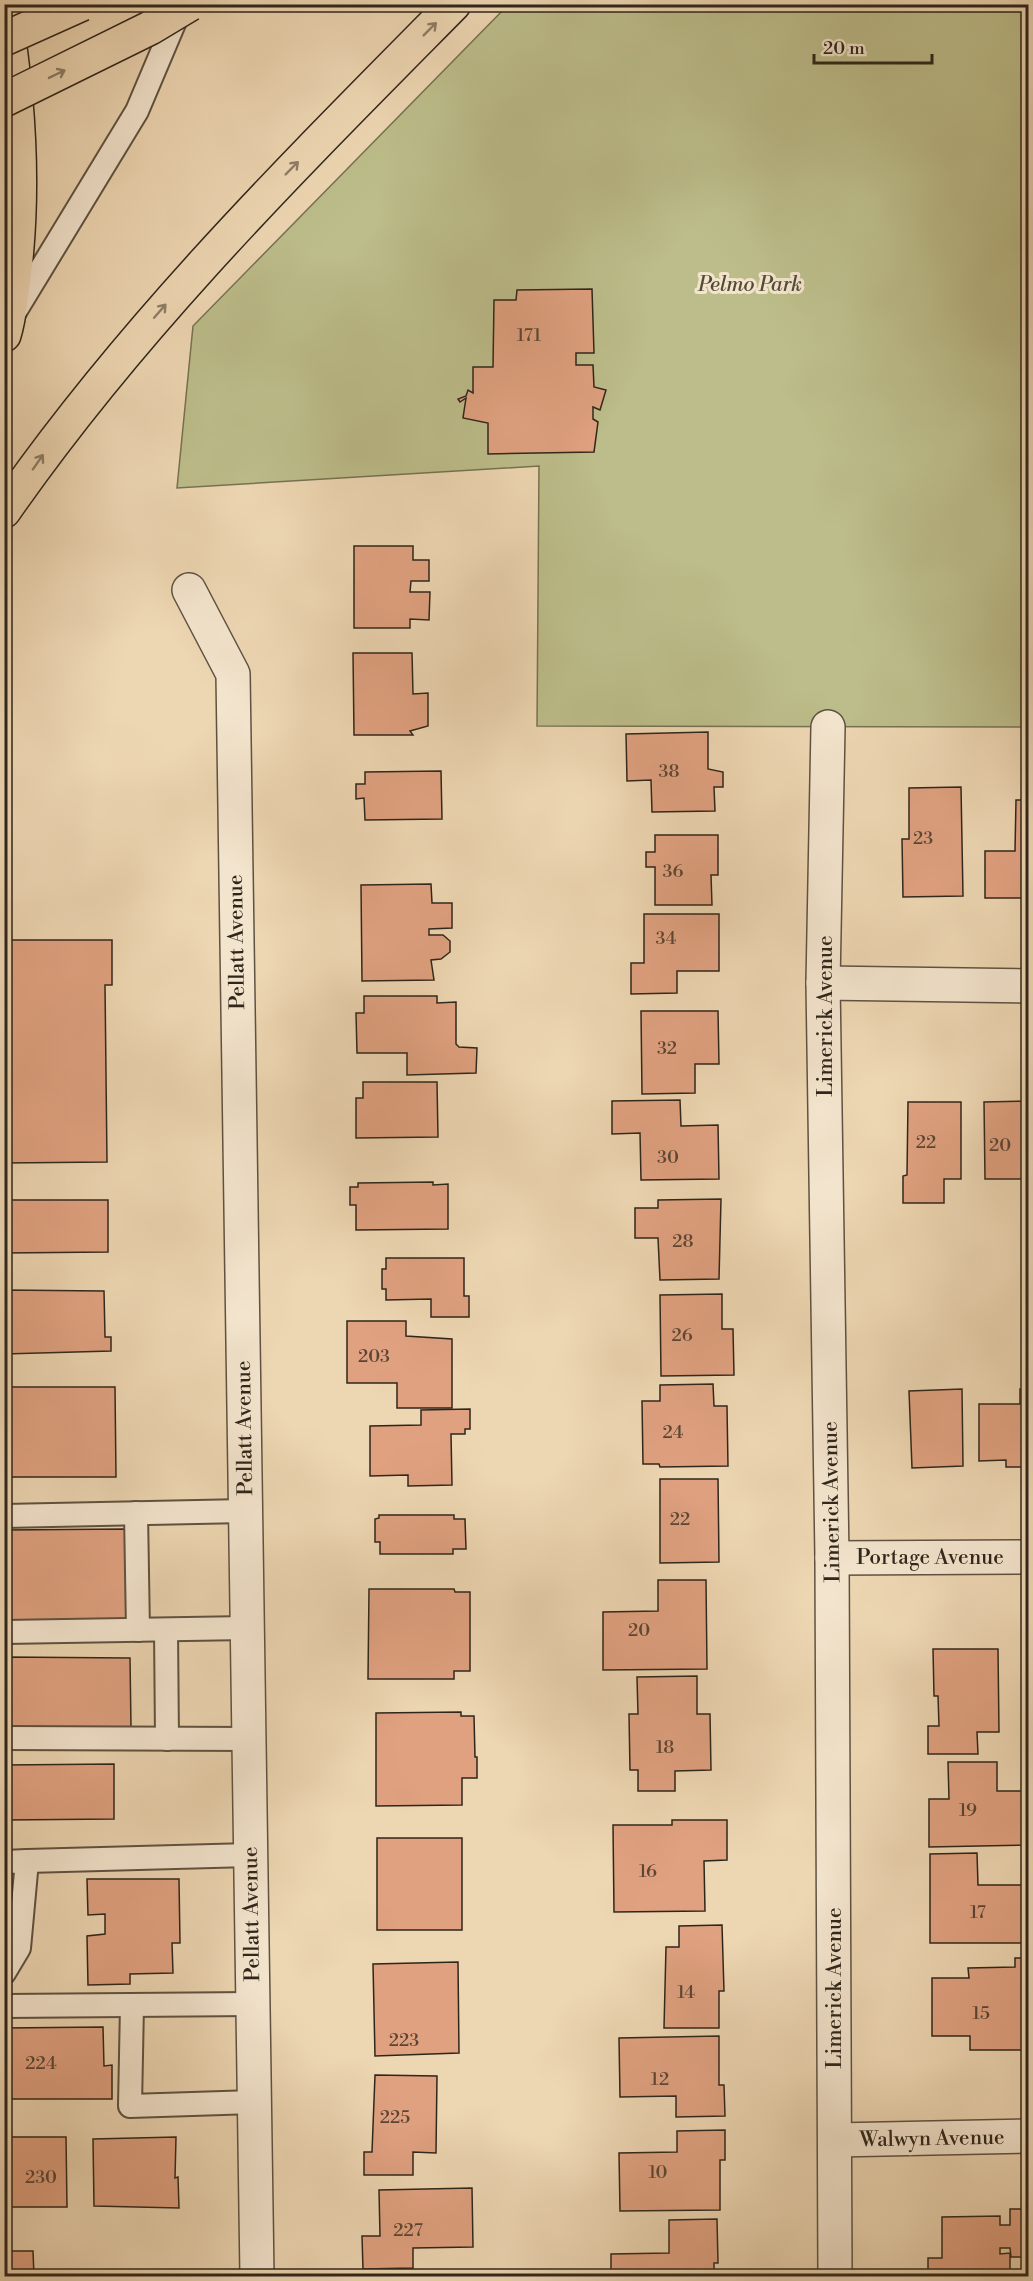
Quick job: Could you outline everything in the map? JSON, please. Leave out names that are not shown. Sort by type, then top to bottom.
[{"type":"highway","points":[[4,39],[82,4]]},
{"type":"highway","points":[[4,100],[150,28],[190,4]]},
{"type":"highway","points":[[4,510],[45,452],[111,367],[194,271],[454,4]]},
{"type":"highway","points":[[4,8],[14,67],[19,130],[19,237],[6,329]]},
{"type":"highway","points":[[4,187],[19,130]]},
{"type":"street","name":"Pellatt Avenue","points":[[189,590],[233,674],[257,2277]]},
{"type":"street","name":"Limerick Avenue","points":[[828,727],[824,983],[832,1558],[835,2277]]},
{"type":"street","points":[[824,983],[1029,986]]},
{"type":"street","name":"Portage Avenue","points":[[832,1558],[1029,1557]]},
{"type":"street","name":"Walwyn Avenue","points":[[835,2140],[1029,2136]]},
{"type":"lane","points":[[6,329],[136,111],[182,4]]},
{"type":"lane","points":[[4,1516],[245,1511]]},
{"type":"lane","points":[[136,1513],[138,1630]]},
{"type":"lane","points":[[4,1632],[247,1628]]},
{"type":"lane","points":[[166,1630],[167,1739]]},
{"type":"lane","points":[[4,1738],[249,1739]]},
{"type":"lane","points":[[4,1862],[250,1855]]},
{"type":"lane","points":[[4,1973],[19,1948],[27,1861]]},
{"type":"lane","points":[[4,2006],[253,2004]]},
{"type":"lane","points":[[132,2005],[130,2106],[254,2102]]},
{"type":"green space","name":"Pelmo Park","points":[[508,5],[1028,5],[1028,727],[537,726],[539,466],[177,488],[193,326]]},
{"type":"building","points":[[592,289],[594,353],[576,353],[576,365],[593,365],[594,387],[606,390],[600,410],[593,407],[593,419],[598,422],[594,452],[488,454],[488,423],[463,418],[466,398],[460,402],[458,399],[466,396],[468,390],[473,393],[473,367],[493,367],[494,300],[516,300],[517,290]]},
{"type":"building","points":[[354,546],[413,546],[413,560],[429,560],[429,581],[411,581],[410,592],[430,592],[429,620],[410,619],[410,628],[354,628]]},
{"type":"building","points":[[353,653],[412,653],[413,694],[428,693],[428,726],[410,731],[413,735],[354,735]]},
{"type":"building","points":[[708,732],[708,769],[723,772],[723,787],[714,787],[715,811],[652,812],[651,780],[627,781],[626,734]]},
{"type":"building","points":[[441,771],[442,819],[365,820],[364,798],[356,799],[356,784],[365,784],[365,772]]},
{"type":"building","points":[[961,787],[963,896],[903,897],[902,839],[909,839],[909,788]]},
{"type":"building","points":[[1016,800],[1028,800],[1028,898],[985,898],[985,851],[1015,851]]},
{"type":"building","points":[[655,835],[718,835],[718,875],[711,875],[712,905],[655,905],[655,867],[646,867],[646,852],[655,852]]},
{"type":"building","points":[[431,884],[432,903],[452,903],[452,928],[429,929],[429,935],[443,935],[450,941],[450,952],[441,959],[431,960],[434,980],[362,981],[361,885]]},
{"type":"building","points":[[644,914],[719,914],[719,971],[677,971],[677,993],[631,994],[631,963],[644,963]]},
{"type":"building","points":[[4,940],[112,940],[112,985],[105,985],[107,1162],[4,1163]]},
{"type":"building","points":[[364,996],[437,996],[437,1003],[456,1002],[456,1044],[459,1047],[477,1048],[476,1073],[407,1075],[407,1053],[357,1053],[356,1013],[364,1013]]},
{"type":"building","points":[[641,1011],[718,1011],[719,1064],[695,1064],[695,1093],[642,1094]]},
{"type":"building","points":[[363,1082],[437,1082],[438,1137],[356,1138],[356,1098],[363,1098]]},
{"type":"building","points":[[680,1100],[681,1126],[718,1125],[719,1179],[641,1180],[640,1133],[612,1134],[612,1101]]},
{"type":"building","points":[[1028,1101],[1028,1179],[985,1179],[984,1102]]},
{"type":"building","points":[[908,1102],[961,1102],[961,1179],[944,1179],[944,1203],[903,1203],[903,1176],[907,1175]]},
{"type":"building","points":[[433,1182],[433,1185],[448,1184],[448,1229],[356,1230],[356,1205],[350,1205],[350,1187],[358,1187],[358,1183]]},
{"type":"building","points":[[721,1199],[719,1279],[660,1280],[658,1238],[635,1238],[635,1208],[658,1208],[658,1200]]},
{"type":"building","points":[[4,1200],[108,1200],[108,1252],[4,1253]]},
{"type":"building","points":[[386,1258],[464,1258],[464,1296],[469,1296],[469,1317],[431,1317],[431,1299],[386,1300],[386,1289],[382,1289],[382,1269],[386,1269]]},
{"type":"building","points":[[4,1290],[104,1291],[105,1337],[111,1337],[111,1351],[4,1354]]},
{"type":"building","points":[[722,1294],[722,1329],[733,1329],[734,1375],[661,1376],[660,1295]]},
{"type":"building","points":[[347,1321],[406,1321],[406,1336],[452,1339],[452,1408],[397,1408],[397,1383],[347,1383]]},
{"type":"building","points":[[713,1384],[714,1406],[727,1406],[728,1466],[660,1467],[659,1464],[643,1464],[642,1401],[660,1401],[660,1385]]},
{"type":"building","points":[[4,1387],[115,1387],[116,1477],[4,1477]]},
{"type":"building","points":[[962,1389],[963,1466],[912,1468],[909,1391]]},
{"type":"building","points":[[1020,1389],[1028,1389],[1028,1467],[1006,1467],[1006,1460],[979,1461],[979,1404],[1020,1404]]},
{"type":"building","points":[[470,1409],[470,1429],[465,1429],[465,1434],[451,1434],[452,1485],[408,1486],[408,1475],[370,1476],[370,1426],[421,1425],[421,1410]]},
{"type":"building","points":[[660,1479],[718,1479],[719,1562],[660,1563]]},
{"type":"building","points":[[379,1515],[454,1515],[454,1519],[465,1519],[466,1549],[453,1549],[453,1554],[380,1554],[380,1542],[375,1542],[375,1519],[379,1518]]},
{"type":"building","points":[[128,1529],[129,1622],[4,1622],[4,1530]]},
{"type":"building","points":[[658,1580],[706,1580],[707,1669],[603,1670],[603,1612],[658,1611]]},
{"type":"building","points":[[369,1589],[454,1589],[455,1592],[470,1592],[470,1671],[454,1671],[454,1679],[368,1679]]},
{"type":"building","points":[[933,1649],[998,1649],[999,1732],[977,1732],[978,1754],[928,1754],[928,1726],[939,1726],[938,1696],[934,1696]]},
{"type":"building","points":[[4,1657],[130,1658],[131,1727],[4,1728]]},
{"type":"building","points":[[697,1676],[697,1714],[710,1714],[711,1770],[675,1771],[675,1791],[638,1791],[638,1770],[630,1770],[629,1714],[638,1714],[637,1677]]},
{"type":"building","points":[[461,1712],[461,1716],[474,1716],[475,1757],[477,1757],[477,1778],[462,1778],[462,1805],[376,1806],[376,1713]]},
{"type":"building","points":[[948,1762],[997,1762],[997,1791],[1026,1791],[1026,1845],[929,1847],[929,1799],[949,1799]]},
{"type":"building","points":[[114,1764],[114,1819],[4,1820],[4,1765]]},
{"type":"building","points":[[672,1820],[727,1820],[727,1860],[704,1861],[705,1911],[614,1912],[613,1825],[672,1825]]},
{"type":"building","points":[[377,1838],[462,1838],[462,1930],[377,1930]]},
{"type":"building","points":[[977,1853],[978,1885],[1028,1885],[1028,1943],[930,1943],[930,1854]]},
{"type":"building","points":[[87,1879],[179,1879],[180,1943],[172,1943],[173,1973],[130,1974],[130,1984],[88,1985],[87,1936],[105,1934],[105,1914],[88,1915]]},
{"type":"building","points":[[722,1925],[724,1991],[719,1991],[719,2028],[664,2028],[666,1947],[679,1947],[679,1926]]},
{"type":"building","points":[[1015,1958],[1028,1958],[1028,2050],[970,2050],[970,2036],[932,2036],[932,1978],[969,1978],[968,1968],[1015,1967]]},
{"type":"building","points":[[458,1962],[459,2053],[375,2056],[373,1964]]},
{"type":"building","points":[[103,2027],[104,2066],[112,2065],[112,2099],[4,2099],[4,2028]]},
{"type":"building","points":[[719,2036],[719,2085],[724,2085],[725,2116],[676,2117],[676,2096],[620,2097],[619,2038]]},
{"type":"building","points":[[375,2075],[437,2076],[436,2153],[413,2152],[413,2175],[364,2175],[364,2152],[372,2152]]},
{"type":"building","points":[[725,2130],[725,2160],[720,2160],[720,2210],[620,2211],[619,2153],[677,2152],[677,2131]]},
{"type":"building","points":[[4,2137],[66,2137],[67,2207],[4,2207]]},
{"type":"building","points":[[176,2137],[175,2178],[178,2177],[179,2208],[94,2206],[93,2139]]},
{"type":"building","points":[[472,2188],[473,2247],[413,2248],[413,2268],[363,2269],[362,2236],[380,2236],[379,2190]]},
{"type":"building","points":[[1010,2209],[1028,2209],[1028,2257],[1011,2257],[1010,2248],[1000,2248],[1000,2254],[1010,2253],[1010,2276],[928,2276],[928,2258],[942,2258],[942,2217],[1000,2216],[1000,2225],[1010,2225]]},
{"type":"building","points":[[717,2219],[718,2263],[714,2263],[714,2276],[611,2276],[611,2254],[669,2253],[669,2220]]},
{"type":"building","points":[[4,2251],[33,2251],[34,2276],[4,2276]]}]
